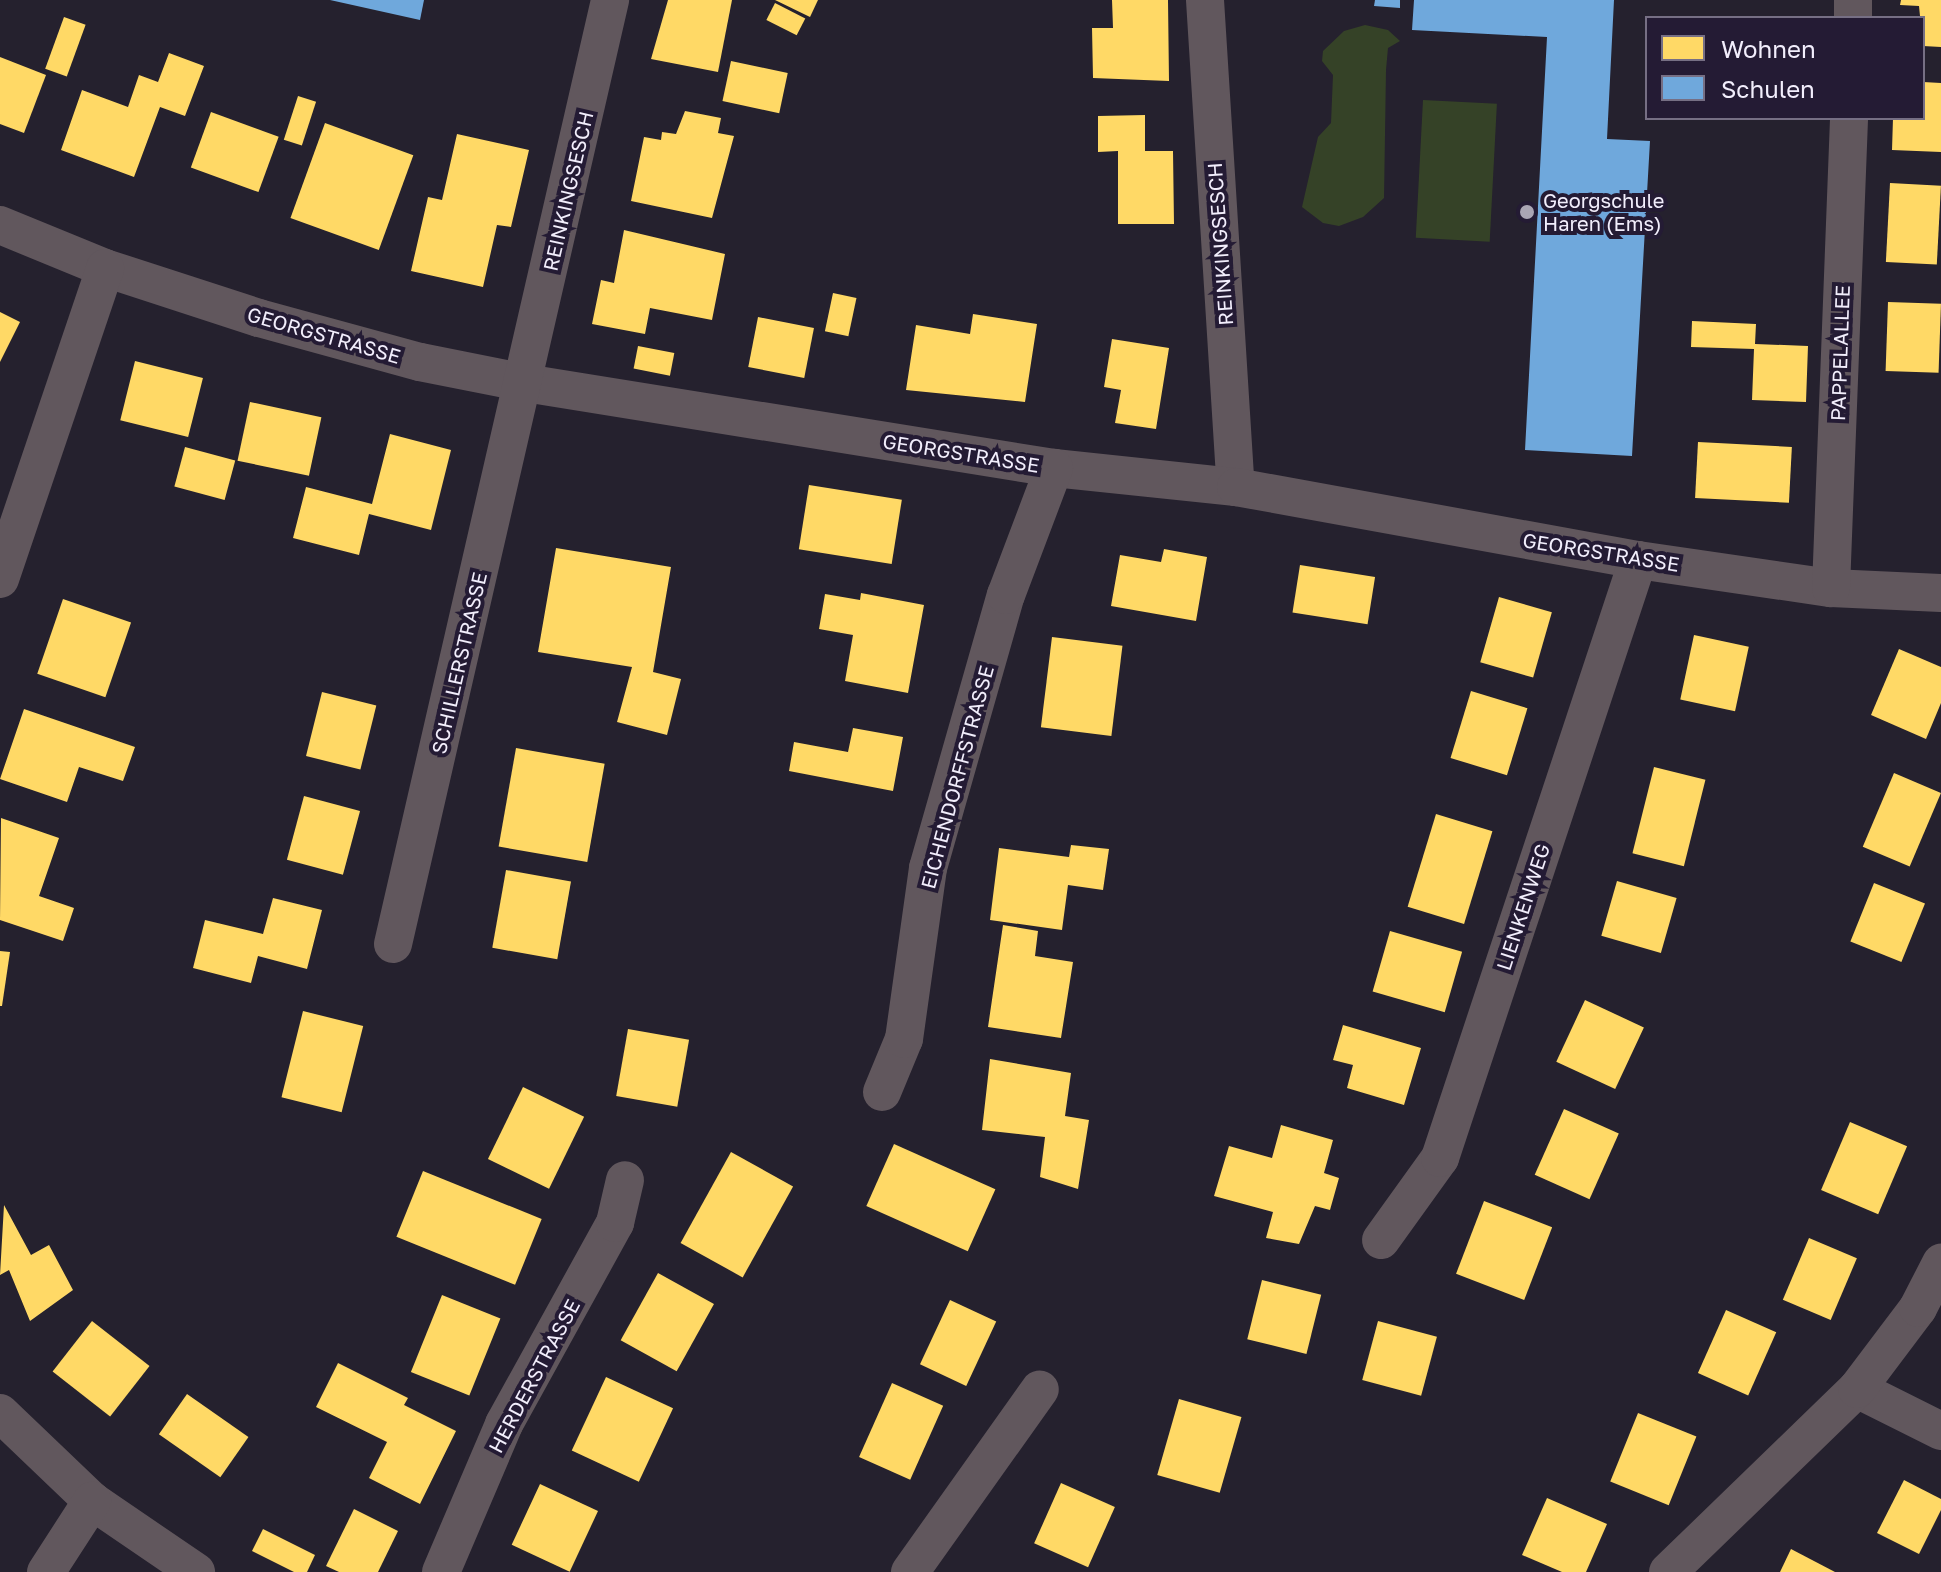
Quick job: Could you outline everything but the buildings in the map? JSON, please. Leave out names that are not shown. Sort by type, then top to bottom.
[{"type":"street","name":"REINKINGSESCH","points":[[525,383],[610,0]]},
{"type":"street","name":"REINKINGSESCH","points":[[1205,0],[1236,487]]},
{"type":"street","name":"PAPPELALLEE","points":[[1831,588],[1849,120]]},
{"type":"street","name":"GEORGSTRASSE","points":[[0,225],[105,268],[420,362],[525,383],[1054,468],[1236,487],[1638,560],[1831,588],[1941,593]]},
{"type":"street","points":[[0,579],[105,268]]},
{"type":"street","name":"SCHILLERSTRASSE","points":[[393,944],[525,383]]},
{"type":"street","name":"EICHENDORFFSTRASSE","points":[[882,1092],[904,1039],[928,868],[1006,595],[1054,468]]},
{"type":"street","name":"LIENKENWEG","points":[[1381,1240],[1440,1158],[1638,560]]},
{"type":"street","name":"HERDERSTRASSE","points":[[441,1572],[504,1424],[615,1223],[625,1180]]},
{"type":"street","points":[[1668,1572],[1857,1389],[1918,1308],[1941,1263]]},
{"type":"street","points":[[910,1572],[1040,1389]]},
{"type":"street","points":[[1857,1389],[1941,1431]]},
{"type":"street","points":[[0,1413],[92,1501],[196,1572]]},
{"type":"street","points":[[46,1572],[92,1501]]},
{"type":"green space","points":[[1365,25],[1388,30],[1400,41],[1388,48],[1384,198],[1363,217],[1339,226],[1323,223],[1302,207],[1318,137],[1331,123],[1333,75],[1322,61],[1323,51],[1344,31]]},
{"type":"green space","points":[[1423,100],[1497,104],[1490,242],[1416,238]]},
{"type":"place","name":"Georgschule Haren (Ems)","points":[[1527,212]]}]
